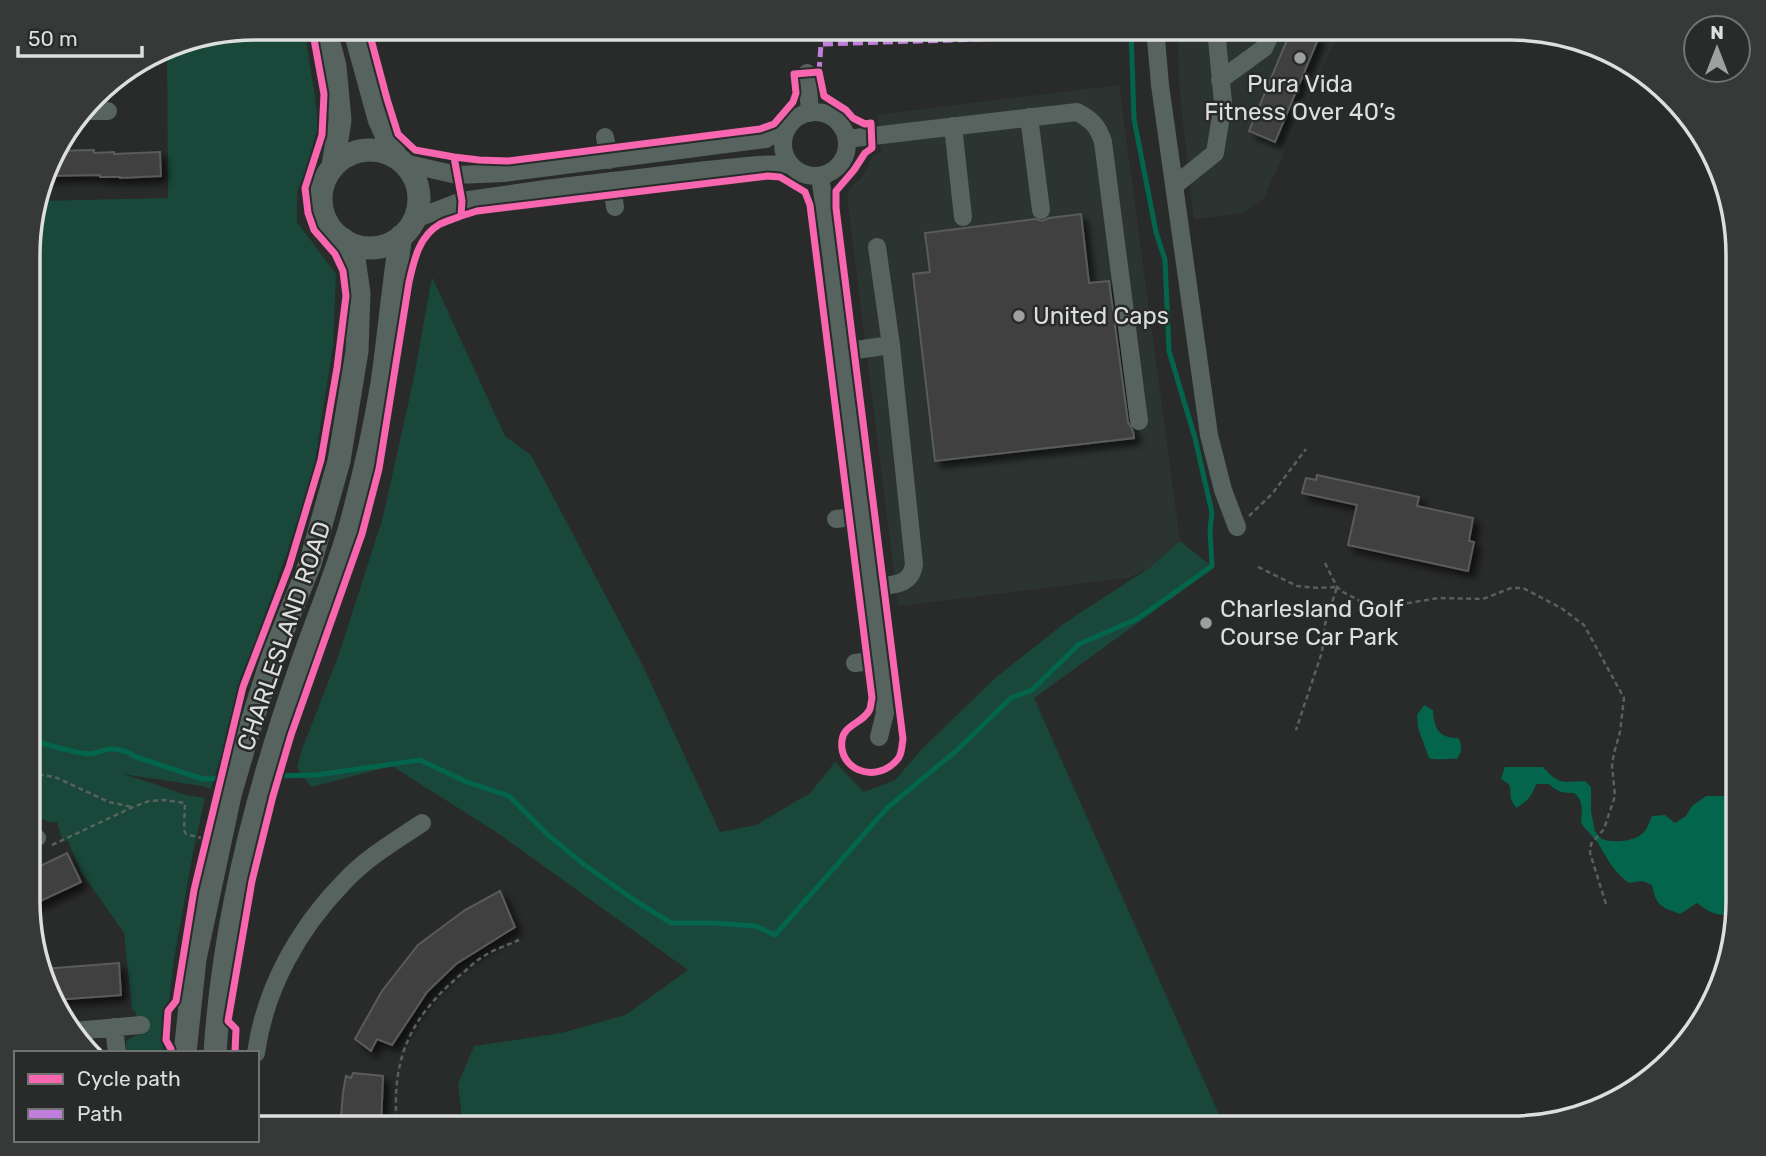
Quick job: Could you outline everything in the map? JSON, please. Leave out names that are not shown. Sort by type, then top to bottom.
[{"type":"main road","points":[[328,41],[335,66],[340,120],[333,166]]},
{"type":"main road","points":[[358,41],[379,119],[400,160]]},
{"type":"main road","points":[[363,150],[385,152],[400,160],[411,171],[419,193],[419,205],[408,228],[382,246],[370,248],[356,246],[333,231],[321,205],[322,189],[333,166],[351,153],[363,150]]},
{"type":"main road","name":"CHARLESLAND ROAD","points":[[215,1051],[223,967],[239,881],[259,796],[297,676],[332,583],[370,453],[382,383],[393,282],[408,228]]},
{"type":"main road","name":"CHARLESLAND ROAD","points":[[185,1051],[195,959],[230,795],[274,656],[310,564],[339,461],[357,351],[359,293],[354,259],[343,239]]},
{"type":"street","points":[[1156,40],[1209,435],[1223,490],[1237,527]]},
{"type":"street","points":[[1174,186],[1215,153],[1223,103],[1217,40]]},
{"type":"street","points":[[1220,80],[1264,48],[1268,40]]},
{"type":"street","points":[[807,73],[810,113]]},
{"type":"street","points":[[97,111],[108,111]]},
{"type":"street","points":[[400,160],[457,175],[505,173],[766,139],[800,116],[820,112],[838,121],[847,138],[844,159],[838,167],[820,176],[803,174],[790,164],[783,143],[785,132],[792,123]]},
{"type":"street","points":[[847,138],[1077,112],[1091,119],[1103,142],[1139,421]]},
{"type":"street","points":[[1029,117],[1041,210]]},
{"type":"street","points":[[953,126],[963,217]]},
{"type":"street","points":[[605,136],[609,160]]},
{"type":"street","points":[[408,228],[462,201],[545,188],[758,165],[790,164]]},
{"type":"street","points":[[820,176],[885,713],[879,737]]},
{"type":"street","points":[[611,181],[615,207]]},
{"type":"street","points":[[870,588],[909,580],[914,564],[891,345],[877,247]]},
{"type":"street","points":[[842,352],[891,345]]},
{"type":"street","points":[[836,519],[861,516]]},
{"type":"street","points":[[855,663],[878,660]]},
{"type":"street","points":[[256,1051],[260,1029],[279,974],[305,929],[344,881],[377,853],[422,823]]},
{"type":"street","points":[[85,1030],[141,1025]]},
{"type":"street","points":[[114,1027],[117,1051]]},
{"type":"path","points":[[1237,527],[1272,494],[1306,449]]},
{"type":"path","points":[[1296,730],[1322,652],[1325,624],[1336,587],[1325,563]]},
{"type":"path","points":[[1258,567],[1297,586],[1336,587],[1360,601],[1384,607],[1439,598],[1483,599],[1511,588],[1523,588],[1562,608],[1584,625],[1624,698],[1612,765],[1615,796],[1604,829],[1591,844],[1590,853],[1606,904]]},
{"type":"path","points":[[40,775],[55,777],[109,802],[133,807]]},
{"type":"path","points":[[40,848],[133,807],[164,800],[185,803],[186,834],[206,839]]},
{"type":"path","points":[[203,852],[208,829]]},
{"type":"path","points":[[396,1116],[397,1073],[404,1047],[419,1018],[447,987],[484,956],[519,940]]},
{"type":"shaded area","points":[[1178,40],[1335,40],[1264,198],[1243,213],[1194,219],[1180,96]]},
{"type":"shaded area","points":[[306,41],[318,126],[297,192],[297,222],[336,274],[333,346],[312,480],[264,619],[211,789],[122,774],[185,795],[205,798],[174,959],[163,1051],[126,1051],[126,1041],[147,1033],[146,1018],[137,1018],[132,1010],[124,933],[81,872],[68,841],[62,839],[57,822],[40,818],[40,255],[48,201],[168,198],[167,59],[213,44]]},
{"type":"shaded area","points":[[1119,85],[1180,541],[1149,568],[1128,578],[898,606],[847,197],[849,189],[863,176],[874,154],[882,152],[877,115]]},
{"type":"shaded area","points":[[432,277],[505,436],[531,455],[643,666],[720,832],[756,825],[810,793],[835,762],[864,792],[895,780],[921,750],[995,678],[1066,622],[1149,568],[1180,541],[1214,568],[1034,698],[1219,1115],[462,1116],[458,1084],[474,1046],[561,1033],[625,1015],[688,970],[499,834],[392,766],[311,787],[297,768],[339,654],[383,517],[413,382]]},
{"type":"shaded area","points":[[1424,705],[1433,710],[1435,722],[1442,734],[1458,738],[1461,748],[1457,759],[1429,758],[1418,728],[1417,715]]},
{"type":"shaded area","points":[[1505,767],[1543,767],[1561,781],[1585,781],[1591,787],[1591,812],[1595,830],[1588,832],[1581,823],[1582,806],[1574,793],[1563,792],[1549,784],[1536,784],[1529,798],[1516,808],[1511,799],[1509,785],[1501,779]]},
{"type":"shaded area","points":[[1706,796],[1725,796],[1725,915],[1716,914],[1697,903],[1680,914],[1658,902],[1652,885],[1642,881],[1629,883],[1608,860],[1598,843],[1602,839],[1623,841],[1639,836],[1646,830],[1652,816],[1665,815],[1675,823]]},
{"type":"building","points":[[1287,40],[1318,40],[1275,142],[1249,131]]},
{"type":"building","points":[[94,150],[94,153],[114,154],[160,152],[161,176],[56,176],[68,151]]},
{"type":"building","name":"United Caps","points":[[1081,214],[1089,283],[1109,281],[1128,422],[1134,438],[935,461],[913,274],[930,272],[925,233],[1035,219],[1042,221]]},
{"type":"building","points":[[1317,475],[1419,497],[1417,506],[1473,518],[1469,541],[1474,542],[1468,571],[1348,545],[1357,505],[1302,493],[1306,478],[1316,480]]},
{"type":"building","points":[[67,853],[81,882],[40,901],[40,866]]},
{"type":"building","points":[[500,891],[515,927],[456,964],[427,992],[392,1045],[377,1039],[371,1051],[355,1039],[382,991],[418,945],[465,910]]},
{"type":"building","points":[[119,963],[121,995],[64,999],[52,968]]},
{"type":"building","points":[[353,1073],[383,1076],[381,1116],[341,1116],[346,1076],[351,1078]]},
{"type":"waterway","points":[[271,776],[316,775],[420,760],[467,782],[509,796],[548,835],[586,866],[671,923],[756,926],[775,935],[888,807],[955,752],[1011,698],[1032,690],[1079,644],[1137,619],[1212,566],[1212,513],[1195,438],[1169,351],[1165,260],[1156,232],[1134,119],[1131,40]]},
{"type":"waterway","points":[[40,743],[89,754],[117,749],[203,779],[230,778]]},
{"type":"waterway","points":[[1591,831],[1600,841]]},
{"type":"marked path","points":[[819,72],[821,44],[936,40]]},
{"type":"cycle path","points":[[171,1051],[166,1040],[168,1011],[176,1001],[194,890],[243,687],[289,567],[321,460],[337,368],[346,296],[343,271],[335,254],[314,230],[308,213],[305,188],[322,135],[324,94],[314,41]]},
{"type":"cycle path","points":[[235,1051],[236,1029],[228,1021],[252,881],[291,735],[362,534],[379,469],[413,265],[418,249],[427,235],[440,224],[461,216],[462,201],[454,157],[415,150],[398,134],[371,41]]},
{"type":"cycle path","points":[[454,157],[508,161],[760,129],[774,124],[793,102],[796,93],[794,74],[819,72],[824,96],[846,110],[853,118],[865,124],[871,123],[872,148],[865,153],[836,191],[836,208],[903,739],[900,756],[894,763],[886,769],[867,772],[851,765],[842,750],[846,730],[867,714],[872,698],[810,205],[805,192],[780,177],[768,176],[477,211],[461,216]]},
{"type":"place","name":"Pura Vida Fitness Over 40’s","points":[[1300,58]]},
{"type":"place","name":"United Caps","points":[[1019,316]]},
{"type":"place","name":"Charlesland Golf Course Car Park","points":[[1206,623]]}]
